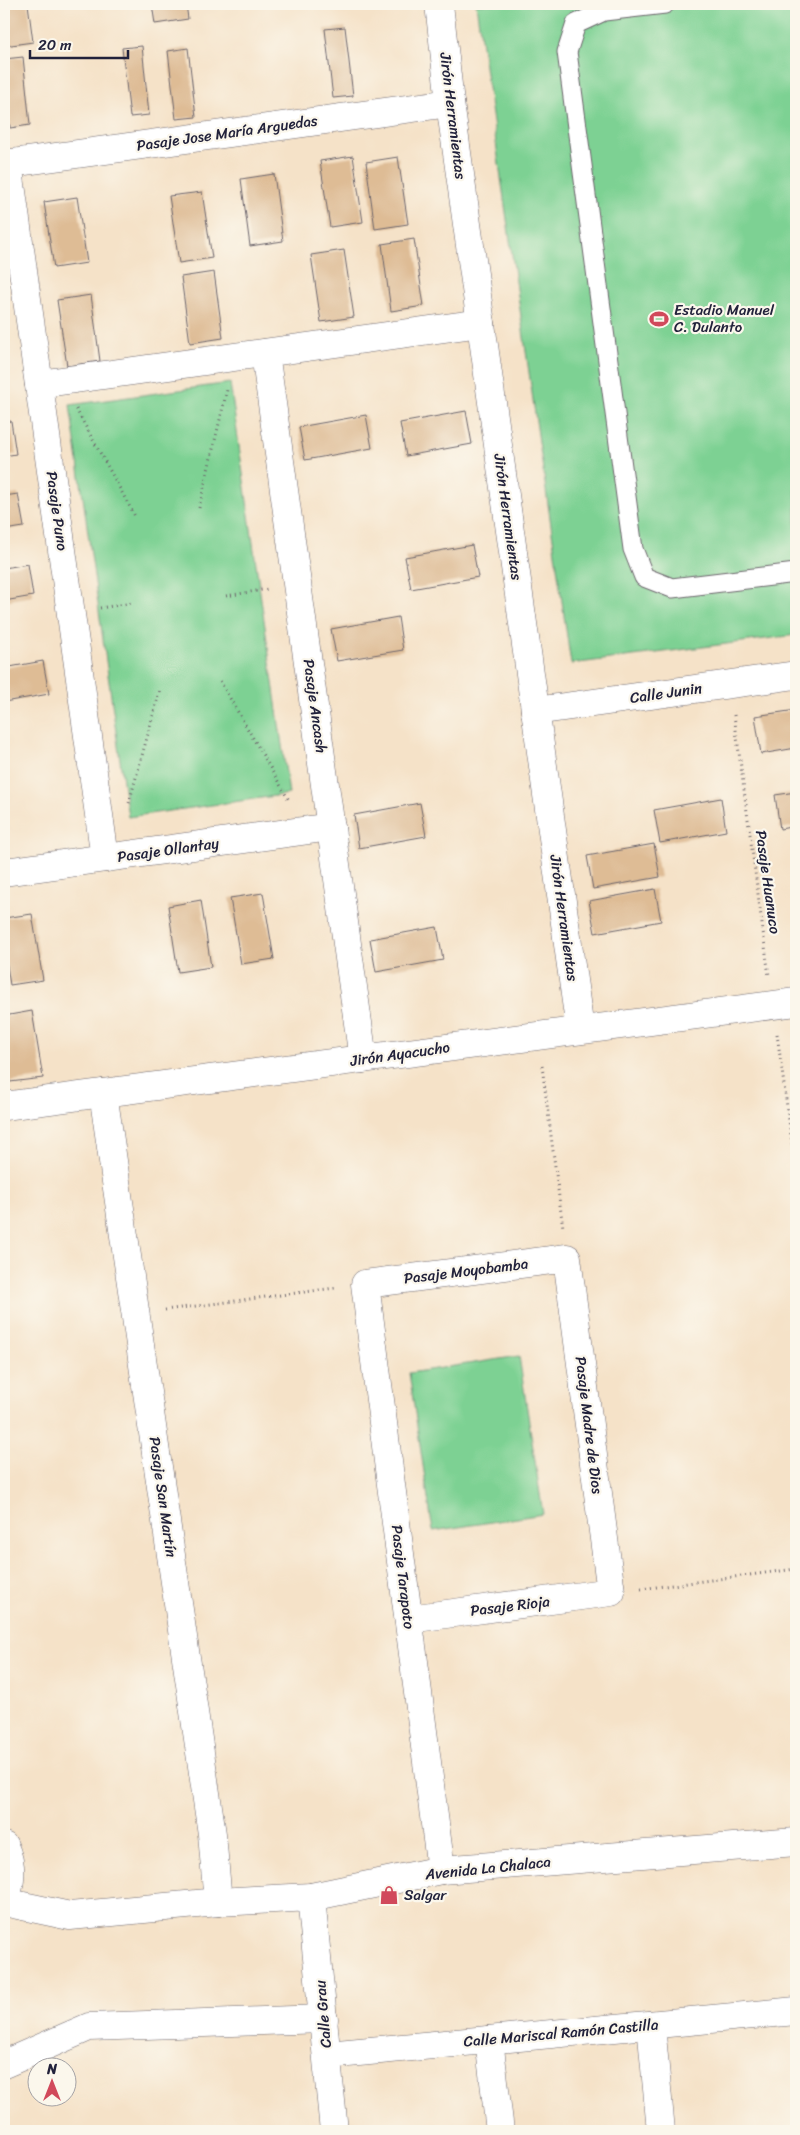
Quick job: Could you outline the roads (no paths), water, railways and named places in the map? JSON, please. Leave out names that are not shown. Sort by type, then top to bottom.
[{"type":"street","name":"Jirón Herramientas","points":[[439,4],[450,103],[580,1030]]},
{"type":"street","name":"Pasaje Jose María Arguedas","points":[[6,164],[450,103]]},
{"type":"street","name":"Pasaje Puno","points":[[6,164],[50,383],[105,858]]},
{"type":"street","points":[[50,383],[481,324]]},
{"type":"street","name":"Pasaje Ancash","points":[[265,353],[298,584],[319,829],[363,1059]]},
{"type":"street","name":"Calle Junin","points":[[535,711],[796,675]]},
{"type":"street","name":"Pasaje Ollantay","points":[[4,872],[319,829]]},
{"type":"street","name":"Jirón Ayacucho","points":[[4,1106],[785,1004]]},
{"type":"street","name":"Pasaje San Martín","points":[[103,1093],[212,1834],[218,1902]]},
{"type":"street","name":"Pasaje Moyobamba","points":[[365,1284],[567,1258]]},
{"type":"street","name":"Pasaje Madre de Dios","points":[[567,1258],[611,1592]]},
{"type":"street","name":"Pasaje Tarapoto","points":[[365,1284],[441,1870]]},
{"type":"street","name":"Pasaje Rioja","points":[[409,1619],[611,1592]]},
{"type":"street","name":"Avenida La Chalaca","points":[[4,1902],[70,1916],[218,1902],[310,1897],[441,1870],[796,1842]]},
{"type":"street","points":[[4,1846],[10,1865],[10,1884],[4,1902]]},
{"type":"street","name":"Calle Grau","points":[[310,1897],[334,2131]]},
{"type":"street","name":"Calle Mariscal Ramón Castilla","points":[[326,2055],[796,2011]]},
{"type":"street","points":[[4,2064],[89,2027],[324,2019]]},
{"type":"street","points":[[651,2025],[661,2131]]},
{"type":"street","points":[[489,2040],[500,2131]]},
{"type":"lane","points":[[665,4],[604,11],[576,24],[567,52],[632,549],[644,577],[672,588],[796,573]]},
{"type":"place","name":"Estadio Manuel C. Dulanto","points":[[659,319]]},
{"type":"place","name":"Salgar","points":[[389,1895]]}]
